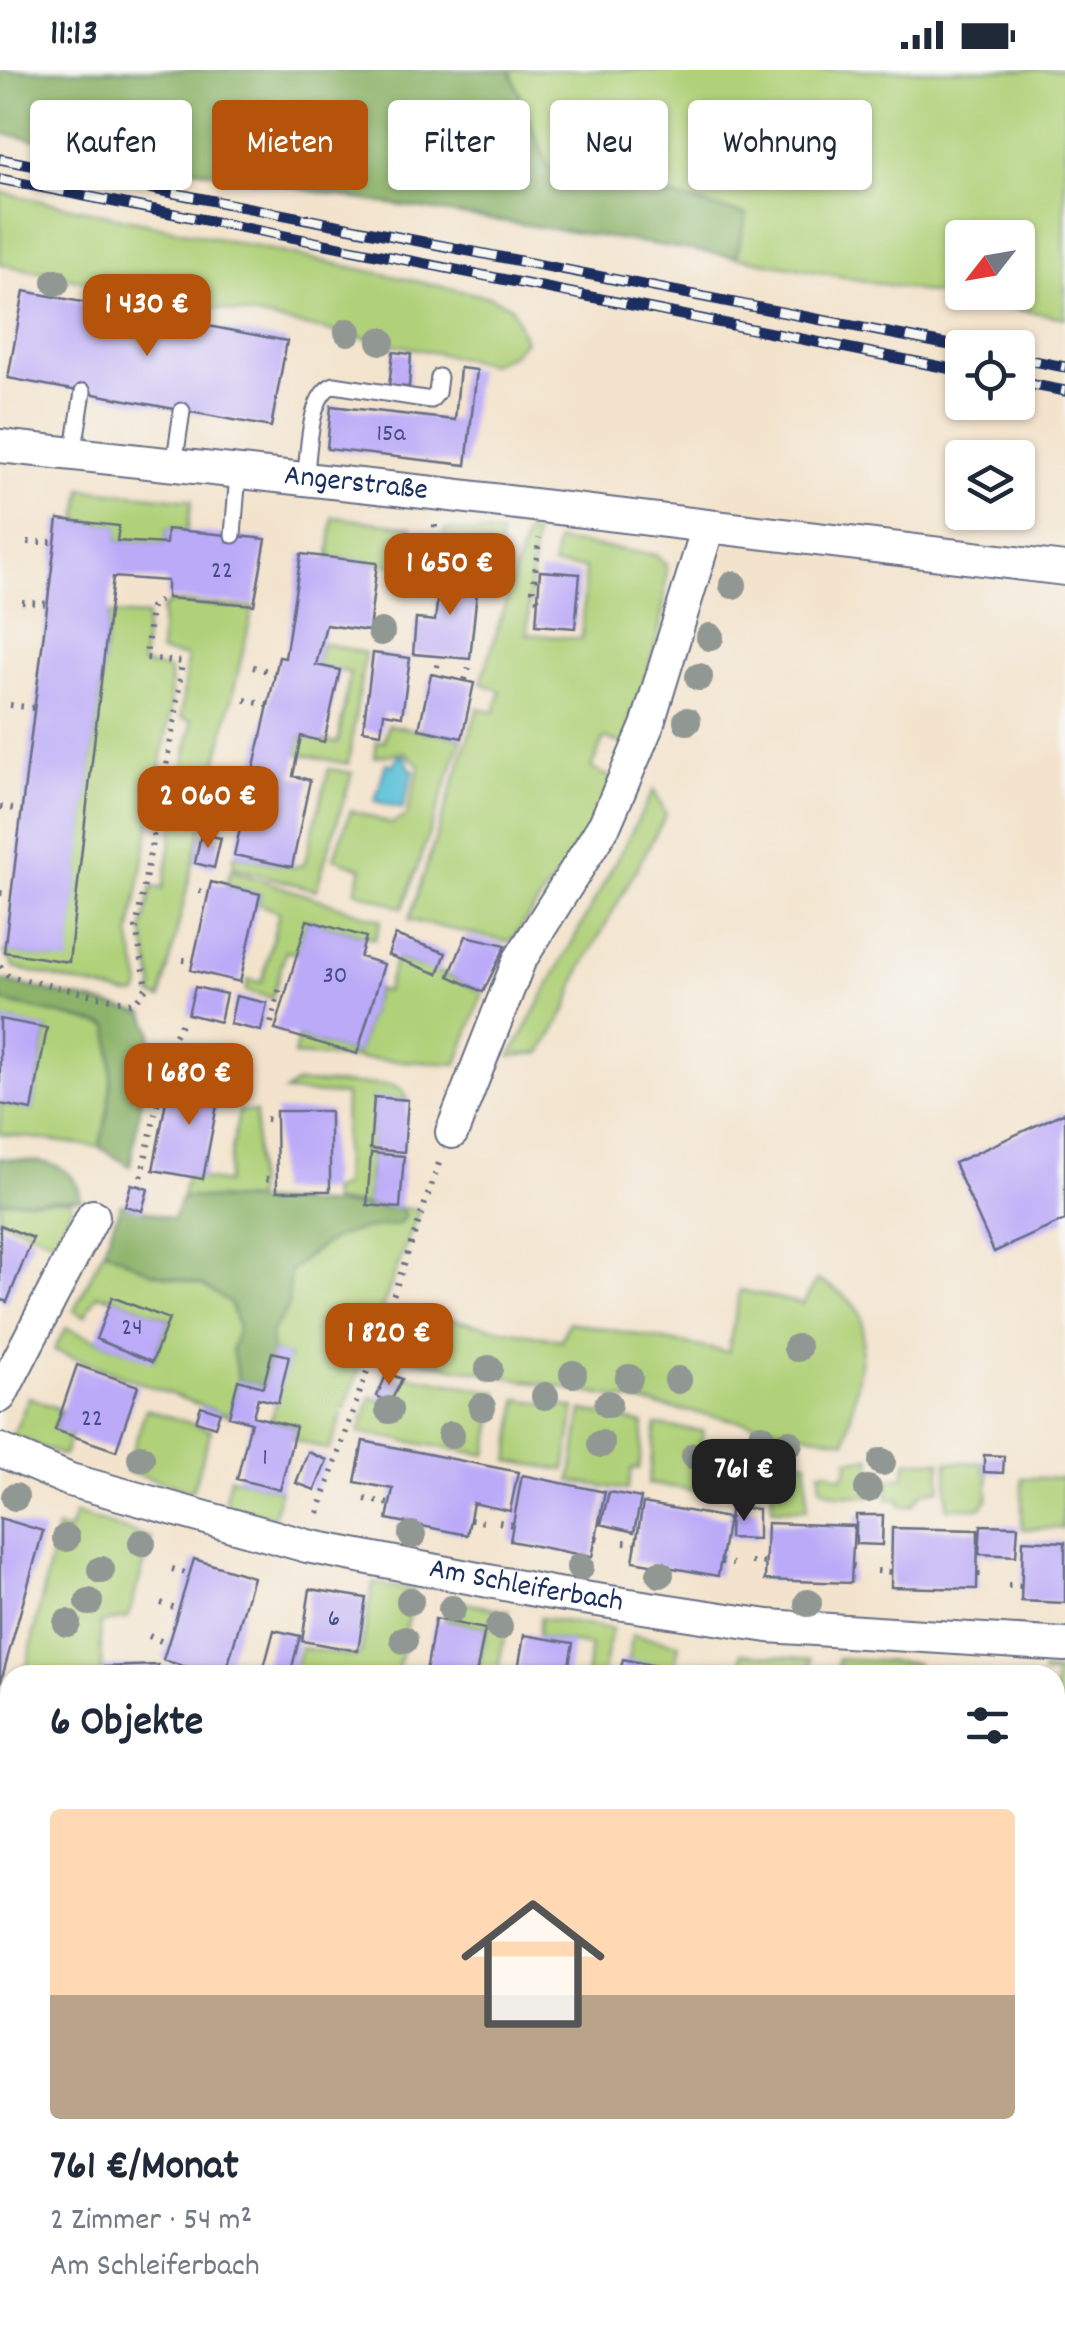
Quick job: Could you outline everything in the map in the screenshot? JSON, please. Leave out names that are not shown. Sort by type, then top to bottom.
[{"type":"street","name":"Angerstraße","points":[[0,446],[443,494],[1065,569]]},
{"type":"street","points":[[452,1132],[518,961],[605,824],[640,742],[708,527]]},
{"type":"street","points":[[0,1396],[93,1216]]},
{"type":"street","name":"Am Schleiferbach","points":[[0,1450],[70,1480],[307,1546],[698,1618],[1065,1645]]},
{"type":"lane","points":[[306,481],[316,403],[324,389],[334,385],[431,400],[437,393],[439,377]]},
{"type":"lane","points":[[74,456],[83,392]]},
{"type":"lane","points":[[174,467],[182,411]]},
{"type":"lane","points":[[233,535],[238,474]]},
{"type":"path","points":[[436,514],[434,574],[439,586]]},
{"type":"path","points":[[538,600],[534,590],[541,525]]},
{"type":"path","points":[[28,542],[56,542]]},
{"type":"path","points":[[0,966],[8,976],[129,1003],[147,987],[136,930],[182,662],[146,658],[151,607],[166,596]]},
{"type":"path","points":[[22,602],[48,604]]},
{"type":"path","points":[[437,667],[438,656]]},
{"type":"path","points":[[253,667],[276,674]]},
{"type":"path","points":[[465,680],[469,667]]},
{"type":"path","points":[[245,700],[268,706]]},
{"type":"path","points":[[10,705],[36,708]]},
{"type":"path","points":[[226,778],[248,788]]},
{"type":"path","points":[[0,807],[23,810]]},
{"type":"path","points":[[218,816],[240,828]]},
{"type":"path","points":[[199,890],[209,892]]},
{"type":"path","points":[[0,894],[12,894]]},
{"type":"path","points":[[183,960],[193,961]]},
{"type":"path","points":[[270,1024],[280,988],[286,991]]},
{"type":"path","points":[[140,1186],[150,1161],[163,1097],[161,1059],[182,1024]]},
{"type":"path","points":[[266,1119],[276,1120]]},
{"type":"path","points":[[307,1546],[452,1132]]},
{"type":"path","points":[[266,1178],[277,1178]]},
{"type":"path","points":[[366,1500],[390,1504]]},
{"type":"path","points":[[470,1520],[485,1522]]},
{"type":"path","points":[[499,1522],[512,1525]]},
{"type":"path","points":[[596,1538],[605,1540]]},
{"type":"path","points":[[624,1542],[636,1543]]},
{"type":"path","points":[[721,1562],[734,1564]]},
{"type":"path","points":[[751,1562],[766,1563]]},
{"type":"path","points":[[172,1569],[189,1574]]},
{"type":"path","points":[[877,1571],[891,1572]]},
{"type":"path","points":[[978,1574],[988,1574]]},
{"type":"path","points":[[1008,1586],[1022,1586]]},
{"type":"path","points":[[161,1603],[178,1609]]},
{"type":"path","points":[[149,1636],[168,1644]]},
{"type":"green space","points":[[0,70],[510,70],[522,100],[388,100],[388,190],[530,190],[530,121],[550,167],[550,190],[643,190],[747,215],[736,257],[308,190],[368,190],[368,100],[212,100],[212,172],[192,168],[192,100],[30,100],[30,139],[0,133]]},
{"type":"green space","points":[[510,70],[1065,70],[1065,318],[1022,310],[1035,310],[1035,220],[945,220],[945,296],[736,257],[746,215],[643,190],[668,190],[668,100],[550,100],[550,167],[530,121],[530,100],[522,100]]},
{"type":"green space","points":[[0,192],[490,297],[512,307],[525,341],[511,355],[490,364],[0,264]]},
{"type":"green space","points":[[82,489],[192,500],[187,531],[167,529],[166,544],[117,541],[118,526],[78,521]]},
{"type":"green space","points":[[333,517],[412,527],[400,566],[329,557]]},
{"type":"green space","points":[[445,529],[501,535],[494,572],[441,568]]},
{"type":"green space","points":[[527,532],[535,534],[527,634],[582,639],[585,568],[553,566],[557,541],[656,555],[666,564],[666,587],[652,656],[624,744],[604,738],[591,768],[612,778],[591,829],[510,942],[409,920],[478,708],[495,712],[501,691],[481,683]]},
{"type":"green space","points":[[171,602],[253,608],[161,999],[152,995],[154,986],[143,930],[152,887],[163,889],[192,721],[181,717],[187,657],[160,652],[162,609]]},
{"type":"green space","points":[[109,614],[147,616],[142,664],[170,670],[171,707],[130,936],[141,986],[137,994],[129,995],[15,968],[4,952],[68,961]]},
{"type":"green space","points":[[322,643],[365,653],[348,764],[297,753],[301,736],[338,743],[350,673],[316,665]]},
{"type":"green space","points":[[388,725],[462,738],[403,908],[355,891],[362,868],[334,858],[351,810],[391,824],[406,816],[420,765],[405,752],[375,757],[377,741],[384,742]]},
{"type":"green space","points":[[329,769],[352,773],[316,890],[233,867],[234,855],[292,867],[304,865]]},
{"type":"green space","points":[[654,790],[666,815],[579,973],[567,1009],[541,1053],[511,1056]]},
{"type":"green space","points":[[231,870],[381,920],[375,939],[307,920],[297,954],[286,951],[272,998],[246,991],[248,980],[262,982],[279,912],[258,904],[260,894],[226,886]]},
{"type":"green space","points":[[396,959],[483,992],[457,1064],[294,1055],[298,1037],[357,1054],[377,989],[385,992]]},
{"type":"green space","points":[[0,980],[144,1013],[152,1031],[130,1166],[99,1147],[111,1087],[109,1026],[0,1001]]},
{"type":"green space","points":[[0,1001],[109,1026],[111,1087],[99,1147],[0,1134],[0,1104],[32,1110],[47,1029],[0,1019]]},
{"type":"green space","points":[[297,1083],[390,1085],[402,1090],[408,1100],[374,1098],[367,1205],[332,1202],[330,1191],[343,1186],[345,1095],[285,1092]]},
{"type":"green space","points":[[239,1111],[256,1112],[255,1200],[182,1197],[186,1176],[226,1183]]},
{"type":"green space","points":[[0,1158],[62,1168],[77,1185],[81,1199],[0,1201]]},
{"type":"green space","points":[[182,1197],[400,1208],[405,1216],[398,1225],[339,1236],[290,1271],[288,1308],[271,1333],[272,1352],[263,1387],[238,1380],[232,1349],[238,1327],[230,1303],[202,1285],[150,1272],[104,1249],[121,1204],[173,1219]]},
{"type":"green space","points":[[70,1200],[72,1206],[56,1242],[0,1219],[0,1201]]},
{"type":"green space","points":[[400,1208],[419,1210],[329,1450],[293,1439],[296,1426],[271,1420],[289,1356],[272,1352],[271,1333],[288,1308],[290,1272],[339,1236],[398,1225],[405,1216]]},
{"type":"green space","points":[[104,1249],[150,1272],[202,1285],[231,1303],[238,1327],[232,1349],[238,1380],[229,1416],[54,1350],[66,1328],[153,1361],[169,1319],[97,1295],[85,1316],[74,1311]]},
{"type":"green space","points":[[817,1280],[852,1303],[862,1324],[861,1357],[846,1441],[410,1359],[427,1315],[561,1340],[569,1322],[728,1352],[740,1290],[803,1304]]},
{"type":"green space","points":[[406,1375],[498,1392],[487,1455],[359,1433],[371,1397],[391,1406]]},
{"type":"green space","points":[[29,1397],[61,1410],[55,1429],[71,1435],[64,1456],[12,1437]]},
{"type":"green space","points":[[518,1399],[575,1408],[565,1470],[509,1461]]},
{"type":"green space","points":[[146,1409],[211,1430],[192,1491],[126,1471]]},
{"type":"green space","points":[[582,1410],[644,1424],[639,1469],[632,1468],[627,1490],[571,1481]]},
{"type":"green space","points":[[656,1425],[703,1431],[696,1490],[648,1484]]},
{"type":"green space","points":[[706,1447],[752,1449],[749,1488],[702,1484]]},
{"type":"green space","points":[[871,1458],[870,1496],[838,1495],[821,1488],[820,1471],[842,1478],[848,1468],[847,1460]]},
{"type":"green space","points":[[772,1461],[807,1461],[807,1509],[772,1509]]},
{"type":"green space","points":[[907,1461],[940,1461],[940,1489],[923,1492],[912,1506],[901,1506],[899,1499],[888,1499],[889,1480],[904,1477]]},
{"type":"green space","points":[[947,1462],[984,1463],[988,1498],[980,1508],[947,1508]]},
{"type":"green space","points":[[230,1477],[280,1490],[274,1517],[230,1506],[225,1499]]},
{"type":"green space","points":[[1022,1478],[1063,1478],[1063,1528],[1022,1529]]},
{"type":"green space","points":[[75,1514],[152,1538],[128,1618],[100,1623],[102,1665],[27,1665],[57,1528],[69,1531]]},
{"type":"green space","points":[[373,1583],[414,1591],[399,1665],[296,1665],[301,1648],[355,1657],[361,1653]]},
{"type":"green space","points":[[447,1600],[509,1611],[499,1665],[479,1665],[487,1627],[445,1619]]},
{"type":"green space","points":[[540,1618],[612,1629],[604,1665],[588,1665],[591,1646],[537,1637]]},
{"type":"green space","points":[[632,1635],[679,1644],[675,1665],[628,1661]]},
{"type":"green space","points":[[742,1653],[811,1659],[811,1665],[742,1665]]},
{"type":"green space","points":[[838,1659],[916,1663],[916,1665],[838,1665]]},
{"type":"water","points":[[399,755],[406,757],[409,768],[414,770],[402,809],[375,801],[386,763],[393,765]]},
{"type":"building","points":[[24,291],[287,341],[271,427],[8,378]]},
{"type":"building","points":[[393,352],[411,354],[409,387],[389,386]]},
{"type":"building","points":[[460,368],[477,370],[466,465],[327,449],[331,406],[455,420]]},
{"type":"building","points":[[58,519],[119,526],[117,541],[166,544],[167,529],[266,539],[254,605],[167,598],[167,581],[113,577],[69,962],[4,952]]},
{"type":"building","points":[[301,554],[377,563],[369,631],[326,625],[316,665],[340,670],[324,742],[301,736],[293,776],[310,780],[292,867],[234,855],[279,657],[285,658]]},
{"type":"building","points":[[441,568],[479,572],[470,659],[413,654],[416,619],[435,621]]},
{"type":"building","points":[[540,571],[580,574],[575,628],[536,625]]},
{"type":"building","points":[[373,653],[410,658],[402,716],[384,713],[381,733],[363,730]]},
{"type":"building","points":[[431,674],[474,683],[462,738],[419,729]]},
{"type":"building","points":[[201,834],[221,838],[214,868],[195,863]]},
{"type":"building","points":[[211,882],[260,894],[240,982],[191,970]]},
{"type":"building","points":[[307,920],[366,937],[360,957],[384,964],[357,1054],[275,1030]]},
{"type":"building","points":[[395,935],[446,953],[438,974],[388,955]]},
{"type":"building","points":[[466,936],[506,945],[483,992],[449,976]]},
{"type":"building","points":[[195,987],[226,994],[220,1022],[188,1014]]},
{"type":"building","points":[[236,996],[267,1003],[261,1031],[230,1024]]},
{"type":"building","points":[[0,1019],[47,1028],[32,1110],[0,1104]]},
{"type":"building","points":[[199,1073],[229,1079],[224,1101],[218,1100],[203,1179],[153,1170],[168,1090],[195,1096]]},
{"type":"building","points":[[374,1097],[408,1100],[404,1152],[370,1149]]},
{"type":"building","points":[[276,1111],[330,1111],[330,1191],[277,1191]]},
{"type":"building","points":[[1065,1112],[1065,1220],[994,1252],[954,1163]]},
{"type":"building","points":[[371,1153],[404,1156],[400,1208],[367,1205]]},
{"type":"building","points":[[131,1184],[148,1189],[142,1211],[125,1206]]},
{"type":"building","points":[[0,1225],[33,1238],[7,1302],[0,1299]]},
{"type":"building","points":[[112,1297],[169,1319],[152,1362],[96,1339]]},
{"type":"building","points":[[272,1352],[289,1356],[278,1403],[258,1398],[253,1416],[296,1427],[280,1490],[237,1479],[251,1422],[229,1416],[238,1380],[263,1387]]},
{"type":"building","points":[[77,1365],[138,1386],[116,1451],[55,1430]]},
{"type":"building","points":[[387,1373],[402,1379],[390,1403],[377,1396]]},
{"type":"building","points":[[201,1406],[220,1412],[215,1427],[196,1421]]},
{"type":"building","points":[[363,1441],[518,1472],[510,1511],[473,1503],[467,1535],[387,1519],[393,1489],[355,1482]]},
{"type":"building","points":[[308,1452],[327,1460],[315,1490],[296,1483]]},
{"type":"building","points":[[984,1455],[1004,1456],[1003,1473],[984,1472]]},
{"type":"building","points":[[522,1475],[605,1492],[592,1557],[510,1541]]},
{"type":"building","points":[[609,1492],[641,1498],[634,1532],[601,1524]]},
{"type":"building","points":[[643,1503],[728,1518],[718,1576],[633,1561]]},
{"type":"building","points":[[730,1508],[758,1509],[758,1539],[729,1538]]},
{"type":"building","points":[[856,1515],[883,1515],[882,1545],[856,1544]]},
{"type":"building","points":[[0,1518],[43,1531],[5,1665],[0,1665]]},
{"type":"building","points":[[767,1523],[854,1526],[851,1583],[765,1580]]},
{"type":"building","points":[[981,1525],[1018,1526],[1016,1556],[979,1554]]},
{"type":"building","points":[[892,1528],[978,1530],[977,1589],[891,1587]]},
{"type":"building","points":[[1023,1540],[1065,1542],[1065,1603],[1021,1601]]},
{"type":"building","points":[[194,1559],[253,1577],[228,1665],[180,1665],[163,1660]]},
{"type":"building","points":[[310,1589],[366,1598],[358,1651],[302,1641]]},
{"type":"building","points":[[435,1619],[485,1629],[478,1665],[427,1665]]},
{"type":"building","points":[[274,1630],[300,1636],[293,1665],[265,1665]]},
{"type":"building","points":[[524,1635],[573,1643],[569,1665],[519,1665]]},
{"type":"building","points":[[623,1659],[651,1665],[622,1665]]},
{"type":"railway","points":[[0,159],[945,344]]},
{"type":"railway","points":[[0,179],[945,368]]},
{"type":"railway","points":[[1035,361],[1065,367]]},
{"type":"railway","points":[[1035,385],[1065,391]]}]
